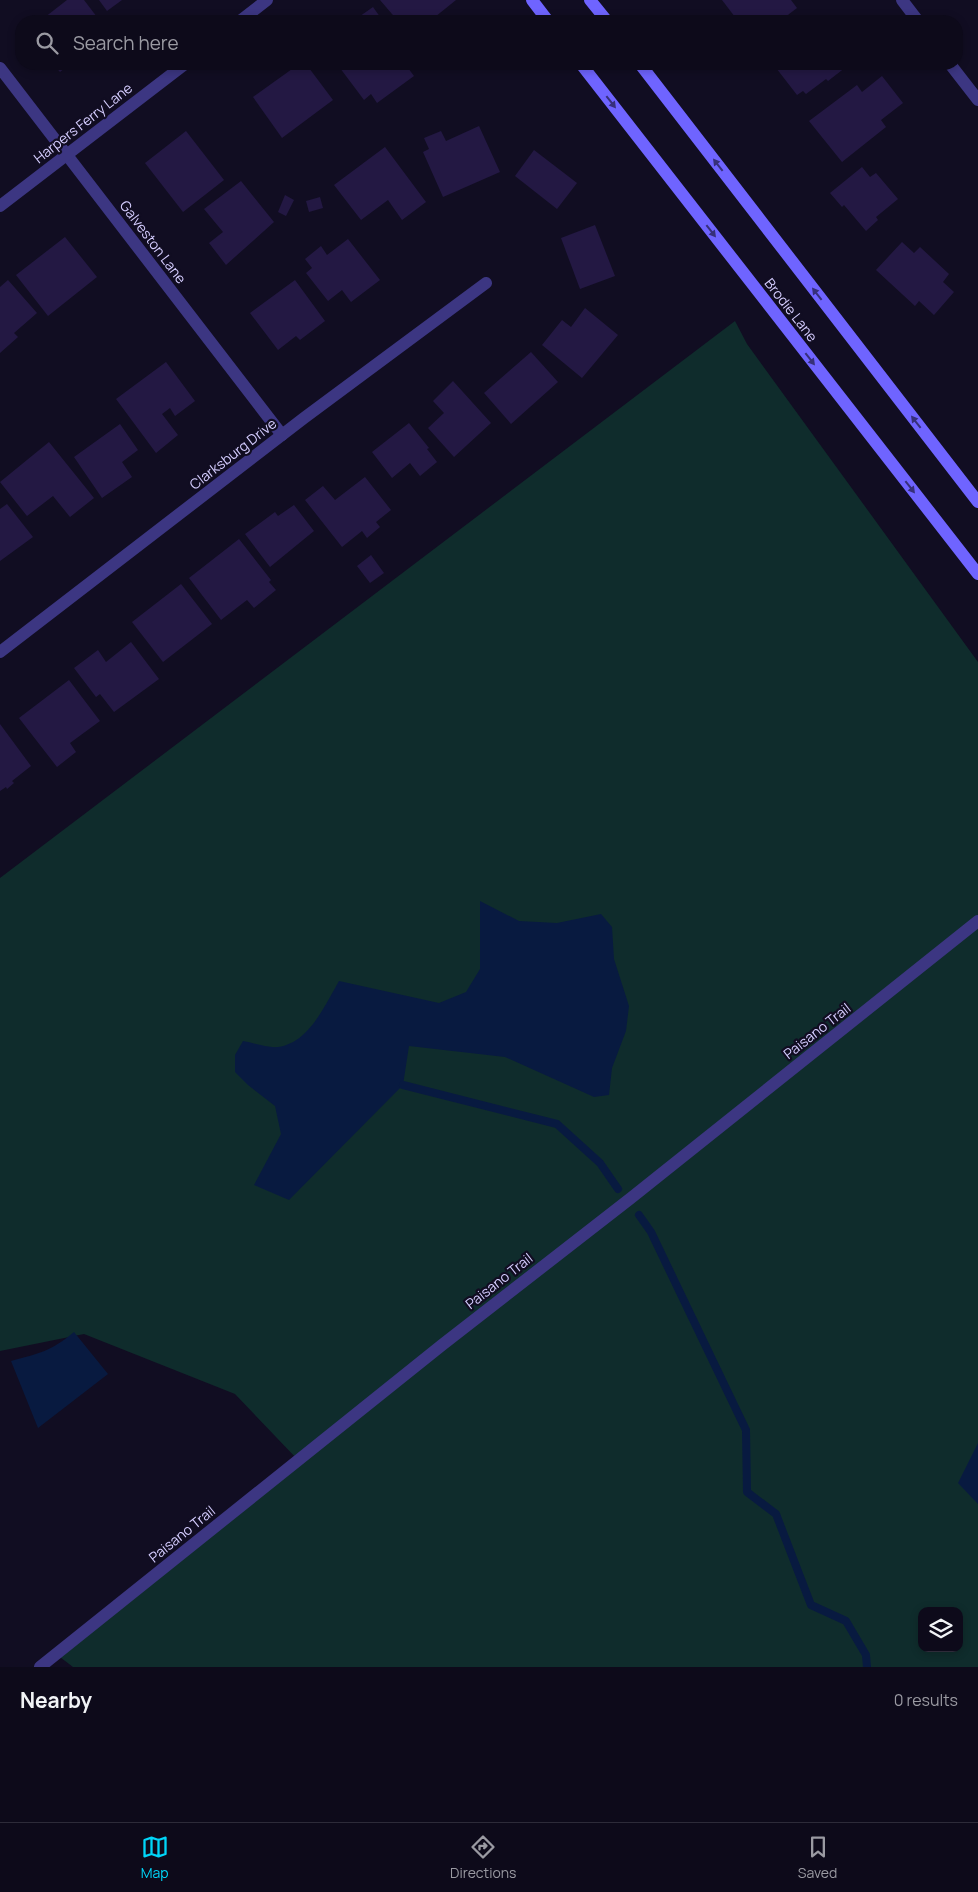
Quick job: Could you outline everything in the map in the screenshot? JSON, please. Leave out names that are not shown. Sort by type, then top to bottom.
[{"type":"main road","points":[[532,0],[543,15]]},
{"type":"main road","points":[[590,0],[602,15]]},
{"type":"main road","name":"Brodie Lane","points":[[586,70],[978,574]]},
{"type":"main road","points":[[645,70],[978,502]]},
{"type":"street","points":[[248,15],[267,0]]},
{"type":"street","points":[[902,0],[913,15]]},
{"type":"street","name":"Galveston Lane","points":[[0,68],[282,435]]},
{"type":"street","name":"Harpers Ferry Lane","points":[[0,206],[177,70]]},
{"type":"street","points":[[955,70],[978,100]]},
{"type":"street","name":"Clarksburg Drive","points":[[0,652],[282,435],[486,283]]},
{"type":"street","name":"Paisano Trail","points":[[40,1667],[442,1345],[631,1198],[978,921]]},
{"type":"green space","points":[[735,321],[747,344],[978,662],[978,1667],[73,1667],[56,1654],[298,1460],[235,1394],[84,1334],[0,1351],[0,878]]},
{"type":"water","points":[[480,901],[519,921],[557,923],[601,914],[612,927],[614,959],[629,1006],[626,1031],[612,1068],[609,1095],[594,1097],[505,1057],[409,1046],[403,1085],[289,1200],[254,1185],[281,1134],[275,1106],[235,1072],[235,1055],[243,1041],[278,1047],[289,1044],[299,1038],[315,1021],[339,981],[439,1003],[466,992],[480,969]]},
{"type":"water","points":[[74,1332],[108,1374],[38,1428],[11,1361],[44,1351],[58,1344]]},
{"type":"water","points":[[978,1443],[978,1504],[958,1483]]},
{"type":"building","points":[[67,0],[84,0],[95,15],[48,15]]},
{"type":"building","points":[[99,0],[122,0],[107,11]]},
{"type":"building","points":[[380,0],[456,0],[437,15],[393,15]]},
{"type":"building","points":[[722,0],[791,0],[797,8],[788,15],[733,15]]},
{"type":"building","points":[[373,7],[379,15],[362,15]]},
{"type":"building","points":[[291,70],[310,70],[333,100],[282,138],[253,97]]},
{"type":"building","points":[[342,70],[410,70],[414,76],[377,103],[371,94],[364,100]]},
{"type":"building","points":[[778,70],[842,70],[806,94],[803,91],[797,95]]},
{"type":"building","points":[[882,76],[903,103],[881,120],[886,127],[842,162],[809,121],[857,85],[862,92]]},
{"type":"building","points":[[479,126],[500,172],[443,197],[423,152],[429,149],[424,138],[441,131],[446,141]]},
{"type":"building","points":[[186,131],[224,180],[183,212],[145,163]]},
{"type":"building","points":[[385,147],[426,202],[402,220],[388,200],[361,220],[334,185]]},
{"type":"building","points":[[534,150],[577,183],[557,209],[515,176]]},
{"type":"building","points":[[862,167],[870,177],[876,173],[898,199],[876,217],[878,220],[866,231],[844,205],[842,207],[830,193]]},
{"type":"building","points":[[241,181],[274,222],[226,265],[209,243],[223,232],[204,209]]},
{"type":"building","points":[[285,195],[294,200],[286,216],[278,212]]},
{"type":"building","points":[[320,197],[323,208],[309,212],[306,201]]},
{"type":"building","points":[[595,225],[615,276],[580,289],[561,238]]},
{"type":"building","points":[[65,237],[97,277],[48,316],[16,275]]},
{"type":"building","points":[[348,239],[380,280],[351,302],[342,290],[328,301],[306,273],[312,268],[305,259],[321,246],[327,255]]},
{"type":"building","points":[[902,242],[914,253],[920,247],[949,274],[943,282],[954,292],[934,315],[919,301],[915,306],[876,270]]},
{"type":"building","points":[[8,280],[37,313],[14,333],[18,337],[0,353],[0,287]]},
{"type":"building","points":[[295,280],[325,321],[300,340],[296,336],[278,350],[250,313]]},
{"type":"building","points":[[585,308],[618,335],[582,378],[542,345],[562,320],[571,327]]},
{"type":"building","points":[[531,352],[558,382],[511,424],[484,393]]},
{"type":"building","points":[[166,362],[195,401],[175,416],[170,408],[162,414],[178,435],[156,453],[116,399]]},
{"type":"building","points":[[453,381],[491,423],[454,457],[428,428],[444,413],[433,401]]},
{"type":"building","points":[[409,423],[429,448],[427,449],[437,462],[420,476],[410,463],[392,478],[372,452]]},
{"type":"building","points":[[120,424],[138,450],[122,462],[132,477],[102,498],[74,457]]},
{"type":"building","points":[[49,442],[94,498],[70,517],[53,496],[27,516],[0,482]]},
{"type":"building","points":[[365,477],[391,510],[376,522],[380,527],[367,538],[362,531],[342,547],[305,500],[323,486],[335,500]]},
{"type":"building","points":[[7,504],[33,537],[0,561],[0,509]]},
{"type":"building","points":[[294,505],[314,531],[270,567],[245,534],[275,512],[278,516]]},
{"type":"building","points":[[239,539],[271,580],[269,582],[276,590],[254,608],[247,600],[221,620],[189,578]]},
{"type":"building","points":[[371,555],[384,573],[370,583],[357,566]]},
{"type":"building","points":[[181,584],[212,624],[163,662],[132,622]]},
{"type":"building","points":[[131,642],[159,679],[114,712],[100,694],[96,697],[74,668],[98,650],[106,662]]},
{"type":"building","points":[[69,680],[100,721],[70,743],[76,752],[57,767],[19,718]]},
{"type":"building","points":[[0,724],[31,766],[12,781],[14,783],[7,789],[6,787],[0,791]]},
{"type":"waterway","points":[[403,1085],[557,1124],[600,1163],[618,1189]]},
{"type":"waterway","points":[[639,1215],[651,1232],[746,1430],[747,1492],[776,1514],[811,1605],[846,1621],[866,1655],[867,1667]]}]
